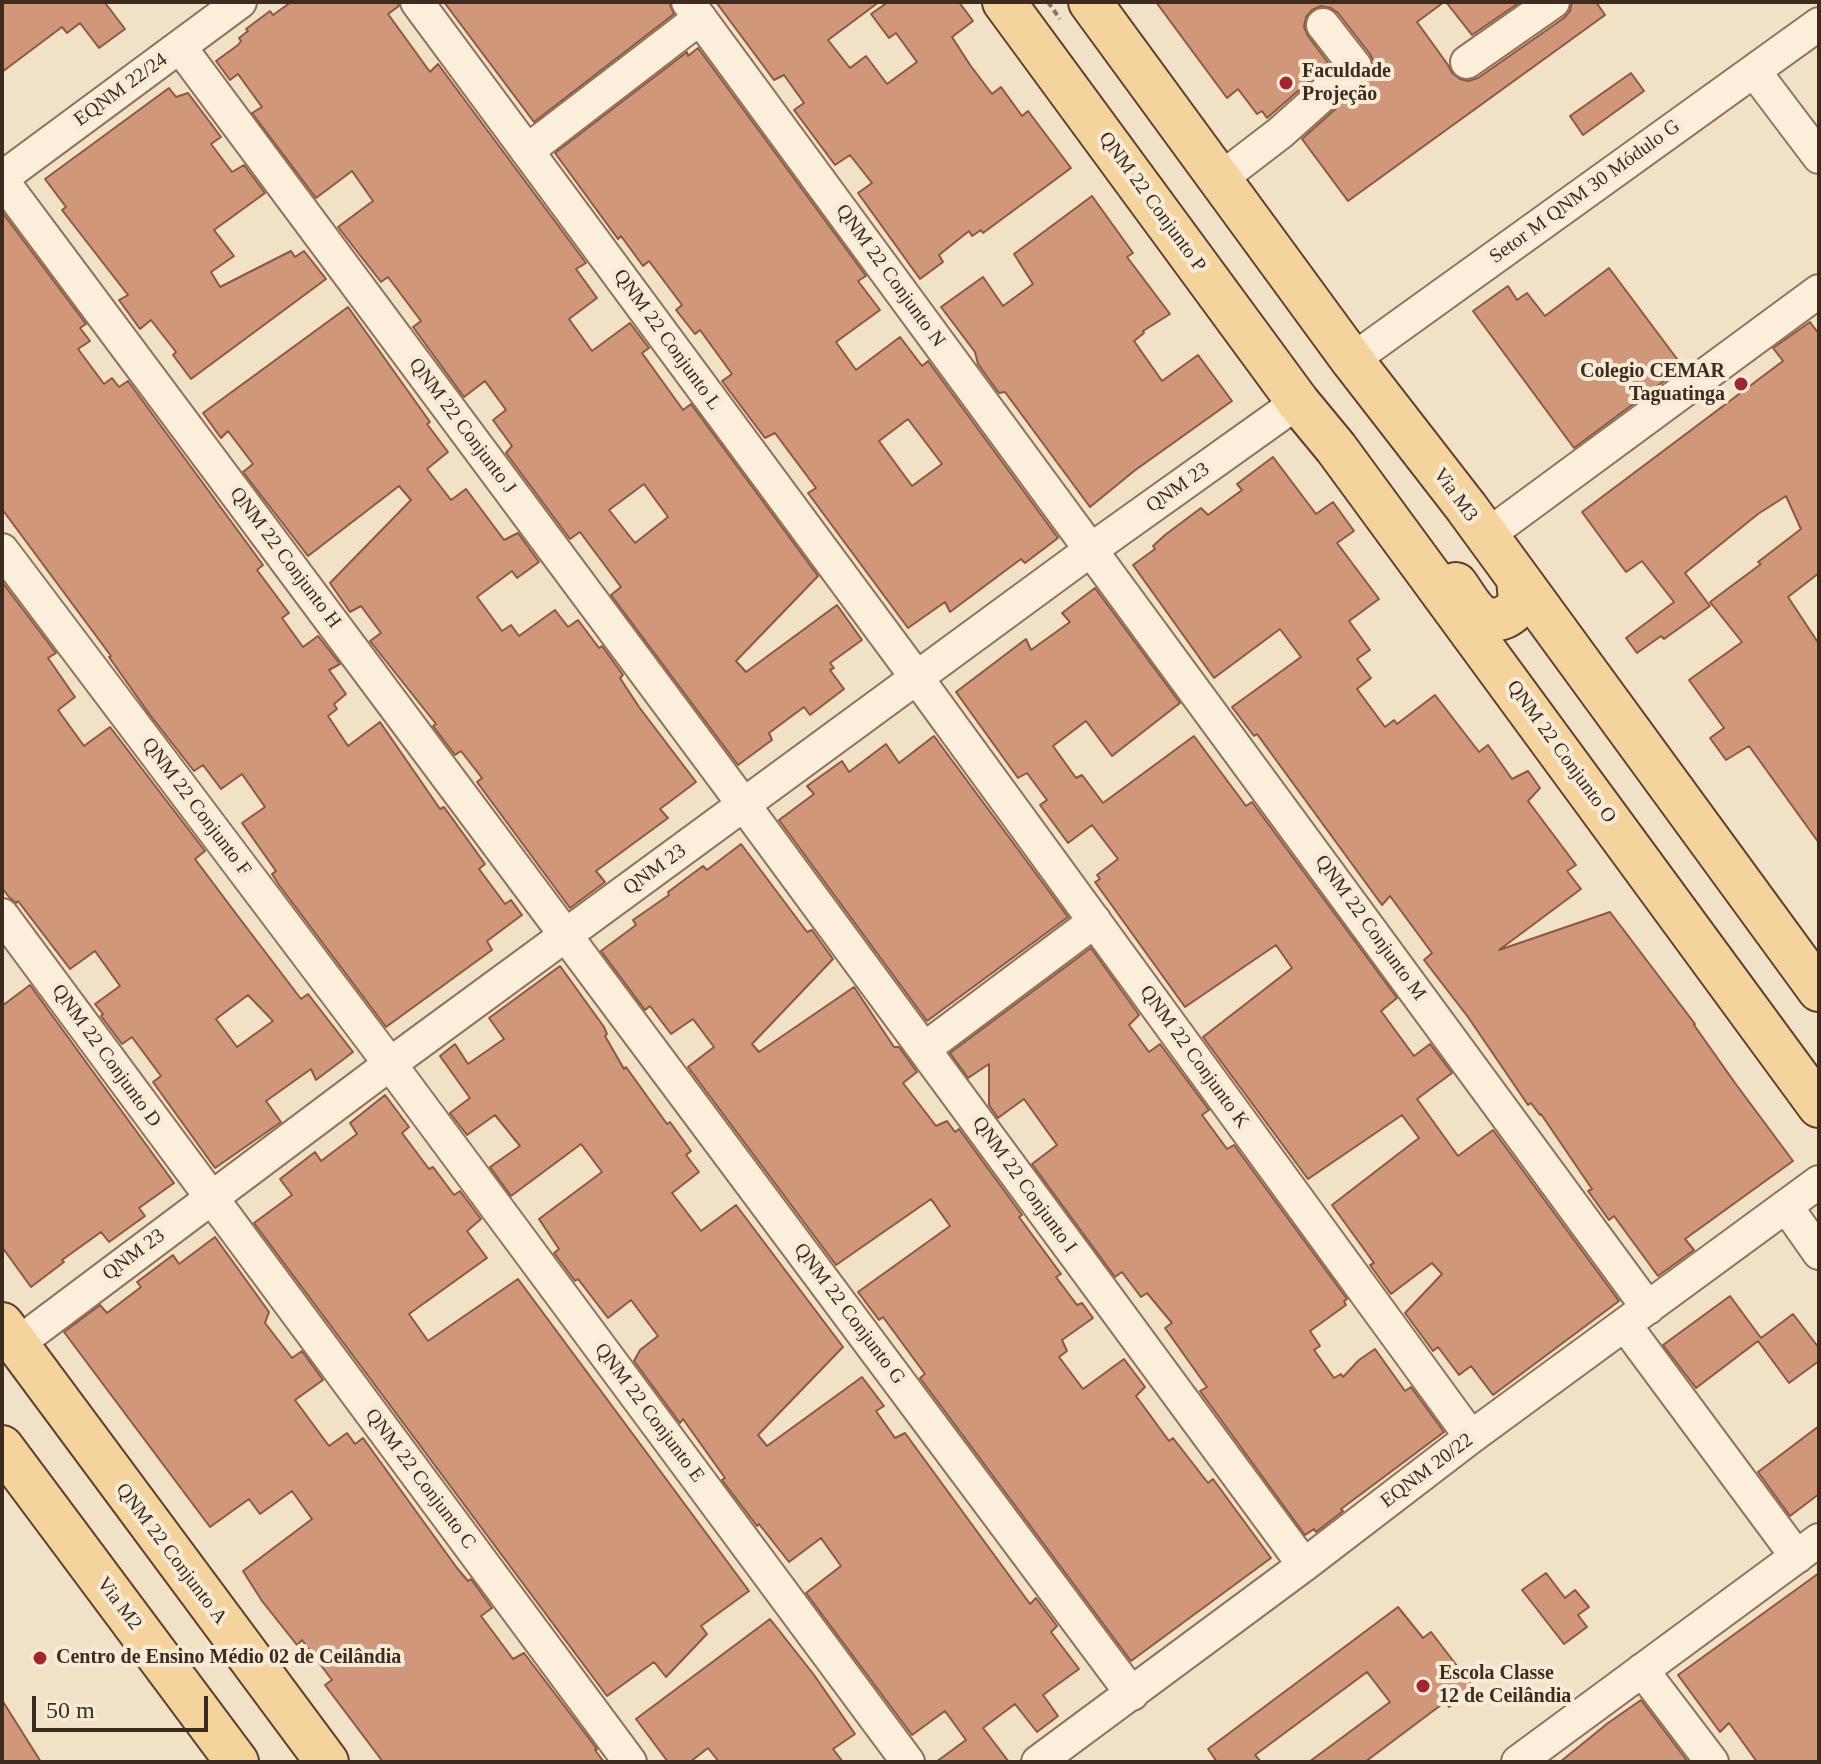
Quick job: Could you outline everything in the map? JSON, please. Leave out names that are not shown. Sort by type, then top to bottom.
[{"type":"main road","name":"QNM 22 Conjunto P","points":[[1004,2],[1298,402]]},
{"type":"main road","name":"Via M3","points":[[1090,2],[1352,360],[1466,507],[1819,990]]},
{"type":"main road","points":[[1129,170],[1131,149],[1142,135],[1156,132],[1166,137],[1243,236],[1307,299]]},
{"type":"main road","name":"QNM 22 Conjunto O","points":[[1298,402],[1336,448],[1819,1106]]},
{"type":"main road","points":[[1336,448],[1402,516],[1480,616],[1495,619],[1509,615],[1518,604],[1518,581]]},
{"type":"main road","points":[[1702,944],[1700,930],[1708,910],[1723,906],[1737,909],[1808,1003],[1819,1013]]},
{"type":"main road","name":"QNM 22 Conjunto A","points":[[10,1334],[327,1762]]},
{"type":"main road","name":"Via M2","points":[[2,1447],[237,1762]]},
{"type":"street","name":"EQNM 22/24","points":[[2,179],[240,2]]},
{"type":"street","name":"QNM 22 Conjunto L","points":[[417,2],[917,678]]},
{"type":"street","points":[[1467,62],[1553,2]]},
{"type":"street","points":[[1815,2],[1819,7]]},
{"type":"street","points":[[527,151],[694,10]]},
{"type":"street","name":"QNM 22 Conjunto N","points":[[694,10],[1092,549]]},
{"type":"street","name":"Setor M QNM 30 Módulo G","points":[[1352,360],[1819,24]]},
{"type":"street","points":[[1220,179],[1280,133],[1355,66],[1323,25]]},
{"type":"street","name":"QNM 22 Conjunto J","points":[[180,47],[744,805]]},
{"type":"street","points":[[1754,71],[1819,157]]},
{"type":"street","name":"QNM 22 Conjunto H","points":[[2,179],[567,935]]},
{"type":"street","points":[[1485,537],[1819,291]]},
{"type":"street","name":"QNM 23","points":[[10,1334],[210,1197],[1092,549],[1298,402]]},
{"type":"street","name":"QNM 22 Conjunto M","points":[[1092,549],[1636,1316],[1813,1545]]},
{"type":"street","name":"QNM 22 Conjunto F","points":[[2,550],[390,1064]]},
{"type":"street","name":"QNM 22 Conjunto K","points":[[917,678],[1471,1437]]},
{"type":"street","name":"QNM 22 Conjunto I","points":[[744,805],[1304,1565]]},
{"type":"street","name":"QNM 22 Conjunto D","points":[[2,915],[210,1197]]},
{"type":"street","points":[[924,1049],[1095,921]]},
{"type":"street","name":"QNM 22 Conjunto G","points":[[567,935],[1132,1694]]},
{"type":"street","name":"QNM 22 Conjunto E","points":[[390,1064],[908,1762]]},
{"type":"street","name":"EQNM 20/22","points":[[1038,1762],[1471,1437],[1819,1182]]},
{"type":"street","name":"QNM 22 Conjunto C","points":[[210,1197],[630,1762]]},
{"type":"street","points":[[1786,1206],[1819,1253]]},
{"type":"street","points":[[1518,1762],[1813,1545]]},
{"type":"street","points":[[1642,1670],[1712,1762]]},
{"type":"building","points":[[2,2],[109,2],[106,4],[125,29],[99,48],[80,23],[67,33],[62,27],[2,72]]},
{"type":"building","points":[[291,2],[398,2],[399,6],[388,14],[430,72],[438,64],[586,263],[576,269],[597,298],[569,319],[592,351],[630,323],[649,348],[642,353],[683,410],[691,404],[818,576],[736,661],[746,672],[837,605],[862,640],[830,663],[834,668],[830,670],[844,689],[810,715],[804,707],[769,733],[772,740],[738,765],[611,595],[621,587],[580,532],[570,539],[506,453],[512,446],[493,420],[506,410],[485,381],[464,397],[413,327],[421,321],[388,277],[381,282],[338,227],[373,201],[352,171],[316,198],[252,113],[262,107],[238,74],[230,80],[216,61],[238,45],[241,41],[239,38],[248,31],[246,29],[270,11],[273,15]],"holes":[[[644,484],[668,517],[635,543],[609,510]]]},
{"type":"building","points":[[444,2],[669,2],[674,14],[534,122]]},
{"type":"building","points":[[716,2],[879,2],[828,40],[850,68],[866,56],[887,84],[917,62],[896,33],[889,38],[871,14],[888,2],[959,2],[973,21],[952,37],[970,65],[992,94],[1001,87],[1022,116],[1028,111],[1071,168],[983,233],[981,230],[972,236],[969,231],[939,255],[943,262],[920,279],[858,193],[872,183],[850,155],[835,165],[794,110],[804,103],[784,75],[774,80]]},
{"type":"building","points":[[1156,2],[1444,2],[1417,22],[1452,73],[1468,81],[1478,78],[1564,18],[1572,2],[1596,2],[1605,15],[1348,201],[1302,139],[1373,72],[1374,62],[1370,54],[1338,13],[1321,6],[1306,17],[1304,27],[1308,36],[1329,64],[1267,118],[1262,111],[1257,114],[1238,89],[1227,98]]},
{"type":"building","points":[[1446,2],[1520,2],[1472,35]]},
{"type":"building","points":[[698,48],[866,276],[858,281],[880,310],[836,342],[856,370],[900,337],[922,366],[928,361],[1058,538],[1025,563],[1021,559],[950,612],[945,602],[908,628],[808,493],[816,488],[775,433],[765,438],[722,381],[732,374],[700,330],[695,334],[676,310],[682,305],[649,261],[643,266],[621,236],[618,239],[555,153],[687,52],[688,56]],"holes":[[[908,419],[942,464],[912,486],[879,441]]]},
{"type":"building","points":[[1631,73],[1644,91],[1583,135],[1570,116]]},
{"type":"building","points":[[169,88],[176,97],[188,93],[221,137],[211,144],[232,172],[244,165],[265,193],[214,230],[234,256],[211,272],[220,287],[291,251],[295,257],[304,251],[326,279],[191,379],[173,355],[176,352],[151,320],[140,329],[119,300],[128,295],[62,210],[66,207],[45,179]]},
{"type":"building","points":[[1092,196],[1133,253],[1127,257],[1170,314],[1143,331],[1134,341],[1162,381],[1198,355],[1232,401],[1134,471],[1090,507],[1005,392],[999,393],[978,364],[975,352],[941,307],[983,277],[1003,306],[1033,284],[1014,254]]},
{"type":"building","points":[[2,212],[86,324],[80,328],[90,341],[78,349],[104,384],[112,378],[119,387],[128,381],[263,565],[257,570],[289,613],[282,618],[303,647],[318,636],[340,664],[329,670],[346,694],[334,704],[337,709],[328,716],[348,746],[380,722],[440,809],[444,807],[485,864],[479,869],[505,904],[511,900],[522,915],[487,941],[492,950],[386,1027],[279,885],[272,874],[276,871],[242,823],[265,807],[242,774],[221,789],[203,765],[194,771],[2,509]]},
{"type":"building","points":[[1609,268],[1683,367],[1574,448],[1473,311],[1508,286],[1517,300],[1527,293],[1545,316]]},
{"type":"building","points":[[348,307],[448,452],[427,469],[451,500],[466,489],[504,540],[518,533],[539,562],[517,578],[512,571],[477,597],[502,631],[511,625],[519,636],[555,610],[568,627],[578,620],[599,648],[602,646],[623,675],[620,678],[639,707],[696,782],[660,809],[668,818],[596,871],[605,882],[570,908],[477,782],[482,778],[461,751],[455,755],[433,726],[436,724],[370,641],[381,633],[361,606],[350,612],[330,583],[411,500],[399,486],[308,556],[243,472],[253,464],[228,431],[221,438],[203,413]]},
{"type":"building","points":[[1810,322],[1819,334],[1819,573],[1788,597],[1819,644],[1819,843],[1749,746],[1726,760],[1710,738],[1724,728],[1689,680],[1742,642],[1710,602],[1801,529],[1786,496],[1758,514],[1685,573],[1710,606],[1664,639],[1661,636],[1637,653],[1626,638],[1674,602],[1642,561],[1626,572],[1582,512],[1783,361],[1773,348]]},
{"type":"building","points":[[1273,457],[1316,514],[1333,502],[1354,531],[1337,543],[1379,599],[1349,621],[1370,650],[1357,659],[1371,678],[1357,689],[1385,727],[1394,720],[1397,724],[1435,695],[1479,752],[1488,745],[1512,779],[1528,771],[1540,788],[1528,801],[1576,865],[1567,871],[1581,889],[1499,950],[1610,912],[1793,1161],[1685,1239],[1694,1250],[1658,1276],[1614,1216],[1609,1220],[1588,1191],[1592,1189],[1541,1114],[1531,1103],[1528,1105],[1468,1017],[1424,960],[1432,953],[1390,896],[1382,905],[1257,734],[1254,736],[1232,707],[1301,657],[1280,629],[1214,678],[1133,565],[1155,549],[1153,546],[1165,535],[1201,508],[1208,515],[1242,490],[1237,484]]},
{"type":"building","points":[[2,582],[56,653],[48,658],[75,697],[58,710],[84,746],[110,727],[205,851],[195,859],[301,999],[308,994],[353,1052],[316,1080],[311,1069],[266,1101],[281,1122],[215,1168],[153,1082],[161,1076],[132,1037],[122,1044],[101,1016],[103,1014],[95,1004],[120,986],[95,951],[70,969],[18,901],[16,903],[2,888]],"holes":[[[248,995],[273,1021],[237,1047],[216,1019]]]},
{"type":"building","points":[[1095,588],[1180,703],[1112,756],[1086,721],[1053,746],[1076,778],[1082,775],[1103,803],[1194,736],[1246,806],[1252,802],[1397,998],[1381,1011],[1414,1056],[1430,1044],[1452,1073],[1417,1099],[1458,1156],[1493,1130],[1619,1301],[1493,1395],[1471,1366],[1459,1375],[1438,1347],[1433,1351],[1405,1313],[1442,1274],[1432,1263],[1391,1294],[1370,1265],[1374,1263],[1332,1205],[1419,1138],[1402,1115],[1308,1179],[1203,1037],[1292,968],[1276,945],[1185,1007],[1095,882],[1100,879],[1097,875],[1118,859],[1092,825],[1068,843],[1040,805],[1047,800],[1027,773],[1018,778],[956,692],[1026,639],[1031,650],[1070,622],[1062,613]]},
{"type":"building","points":[[934,736],[1068,917],[927,1021],[779,820],[814,794],[807,786],[842,761],[849,772],[886,744],[899,763]]},
{"type":"building","points":[[741,844],[807,932],[812,930],[833,959],[752,1044],[759,1052],[854,987],[894,1047],[899,1047],[917,1072],[903,1083],[936,1126],[947,1121],[955,1132],[959,1129],[1061,1274],[1056,1277],[1077,1305],[1082,1303],[1093,1318],[1062,1340],[1067,1351],[1059,1357],[1083,1389],[1124,1359],[1145,1387],[1136,1396],[1169,1441],[1173,1438],[1208,1483],[1213,1479],[1271,1558],[1131,1661],[920,1378],[925,1374],[883,1317],[879,1320],[858,1292],[950,1226],[931,1199],[836,1265],[688,1067],[714,1047],[693,1019],[671,1034],[650,1006],[645,1010],[601,951],[636,925],[633,920],[669,895],[668,892],[703,866],[707,870]]},
{"type":"building","points":[[1091,948],[1139,1015],[1129,1025],[1149,1052],[1160,1044],[1209,1110],[1202,1115],[1227,1149],[1234,1145],[1347,1299],[1344,1301],[1346,1305],[1310,1331],[1320,1346],[1314,1350],[1334,1378],[1341,1374],[1343,1377],[1375,1349],[1405,1391],[1411,1387],[1444,1432],[1341,1509],[1343,1511],[1316,1532],[1314,1529],[1305,1535],[1200,1391],[1207,1387],[1165,1328],[1172,1323],[1147,1293],[1141,1297],[1122,1272],[1115,1277],[1032,1164],[1057,1145],[1024,1099],[998,1118],[989,1105],[989,1064],[968,1078],[950,1053]]},
{"type":"building","points":[[560,966],[604,1027],[605,1036],[624,1069],[626,1067],[667,1124],[670,1122],[691,1151],[686,1155],[699,1172],[672,1193],[701,1231],[736,1205],[843,1347],[758,1435],[767,1446],[862,1377],[884,1406],[876,1411],[895,1438],[905,1433],[1030,1604],[1036,1598],[1057,1626],[1051,1632],[1079,1669],[1043,1695],[1058,1716],[1037,1732],[1015,1704],[983,1728],[1009,1762],[936,1762],[966,1740],[945,1711],[912,1735],[806,1593],[841,1566],[821,1538],[789,1562],[722,1480],[725,1478],[683,1419],[680,1423],[634,1361],[640,1350],[658,1336],[631,1300],[608,1318],[554,1253],[559,1249],[539,1219],[602,1172],[581,1144],[511,1196],[490,1167],[520,1146],[495,1115],[467,1135],[450,1113],[470,1098],[440,1056],[455,1044],[468,1064],[504,1039],[489,1018]]},
{"type":"building","points":[[30,985],[174,1183],[139,1208],[145,1216],[109,1242],[101,1232],[31,1287],[2,1247],[2,1006]]},
{"type":"building","points":[[385,1095],[409,1127],[402,1133],[429,1169],[433,1167],[454,1195],[460,1191],[481,1219],[467,1231],[487,1258],[409,1314],[428,1341],[518,1279],[749,1591],[701,1626],[707,1634],[666,1677],[654,1662],[607,1696],[254,1223],[292,1195],[280,1179],[315,1152],[321,1161],[357,1134],[350,1123]]},
{"type":"building","points":[[215,1237],[269,1312],[265,1323],[292,1358],[302,1351],[323,1380],[295,1400],[329,1446],[347,1433],[355,1444],[363,1438],[457,1568],[468,1581],[471,1579],[492,1608],[481,1616],[513,1659],[524,1653],[604,1762],[383,1762],[325,1685],[332,1680],[302,1640],[297,1645],[262,1601],[243,1571],[312,1519],[292,1491],[260,1514],[249,1499],[210,1527],[64,1332],[100,1305],[107,1313],[141,1287],[137,1282],[173,1255],[179,1264]]},
{"type":"building","points":[[1730,1296],[1761,1338],[1793,1314],[1819,1348],[1819,1361],[1789,1383],[1758,1341],[1696,1388],[1663,1345]]},
{"type":"building","points":[[1819,1426],[1819,1494],[1790,1516],[1758,1472]]},
{"type":"building","points":[[1546,1573],[1565,1598],[1575,1590],[1589,1607],[1578,1615],[1587,1627],[1564,1644],[1522,1590]]},
{"type":"building","points":[[1819,1573],[1819,1762],[1757,1762],[1729,1723],[1720,1732],[1678,1675]]},
{"type":"building","name":"Escola Classe 12 de Ceilândia","points":[[1398,1607],[1423,1638],[1431,1632],[1474,1688],[1449,1707],[1445,1702],[1365,1762],[1309,1762],[1390,1702],[1367,1672],[1255,1755],[1261,1762],[1217,1762],[1208,1749]]},
{"type":"building","points":[[770,1619],[855,1734],[833,1749],[843,1762],[719,1762],[708,1748],[690,1762],[668,1762],[636,1719]]},
{"type":"building","points":[[2,1700],[41,1762],[2,1762]]},
{"type":"building","points":[[1641,1700],[1688,1762],[1560,1762],[1608,1723]]},
{"type":"place","name":"Faculdade Projeção","points":[[1286,83]]},
{"type":"place","name":"Colegio CEMAR Taguatinga","points":[[1741,384]]},
{"type":"place","name":"Centro de Ensino Médio 02 de Ceilândia","points":[[40,1658]]},
{"type":"place","name":"Escola Classe 12 de Ceilândia","points":[[1423,1686]]}]
